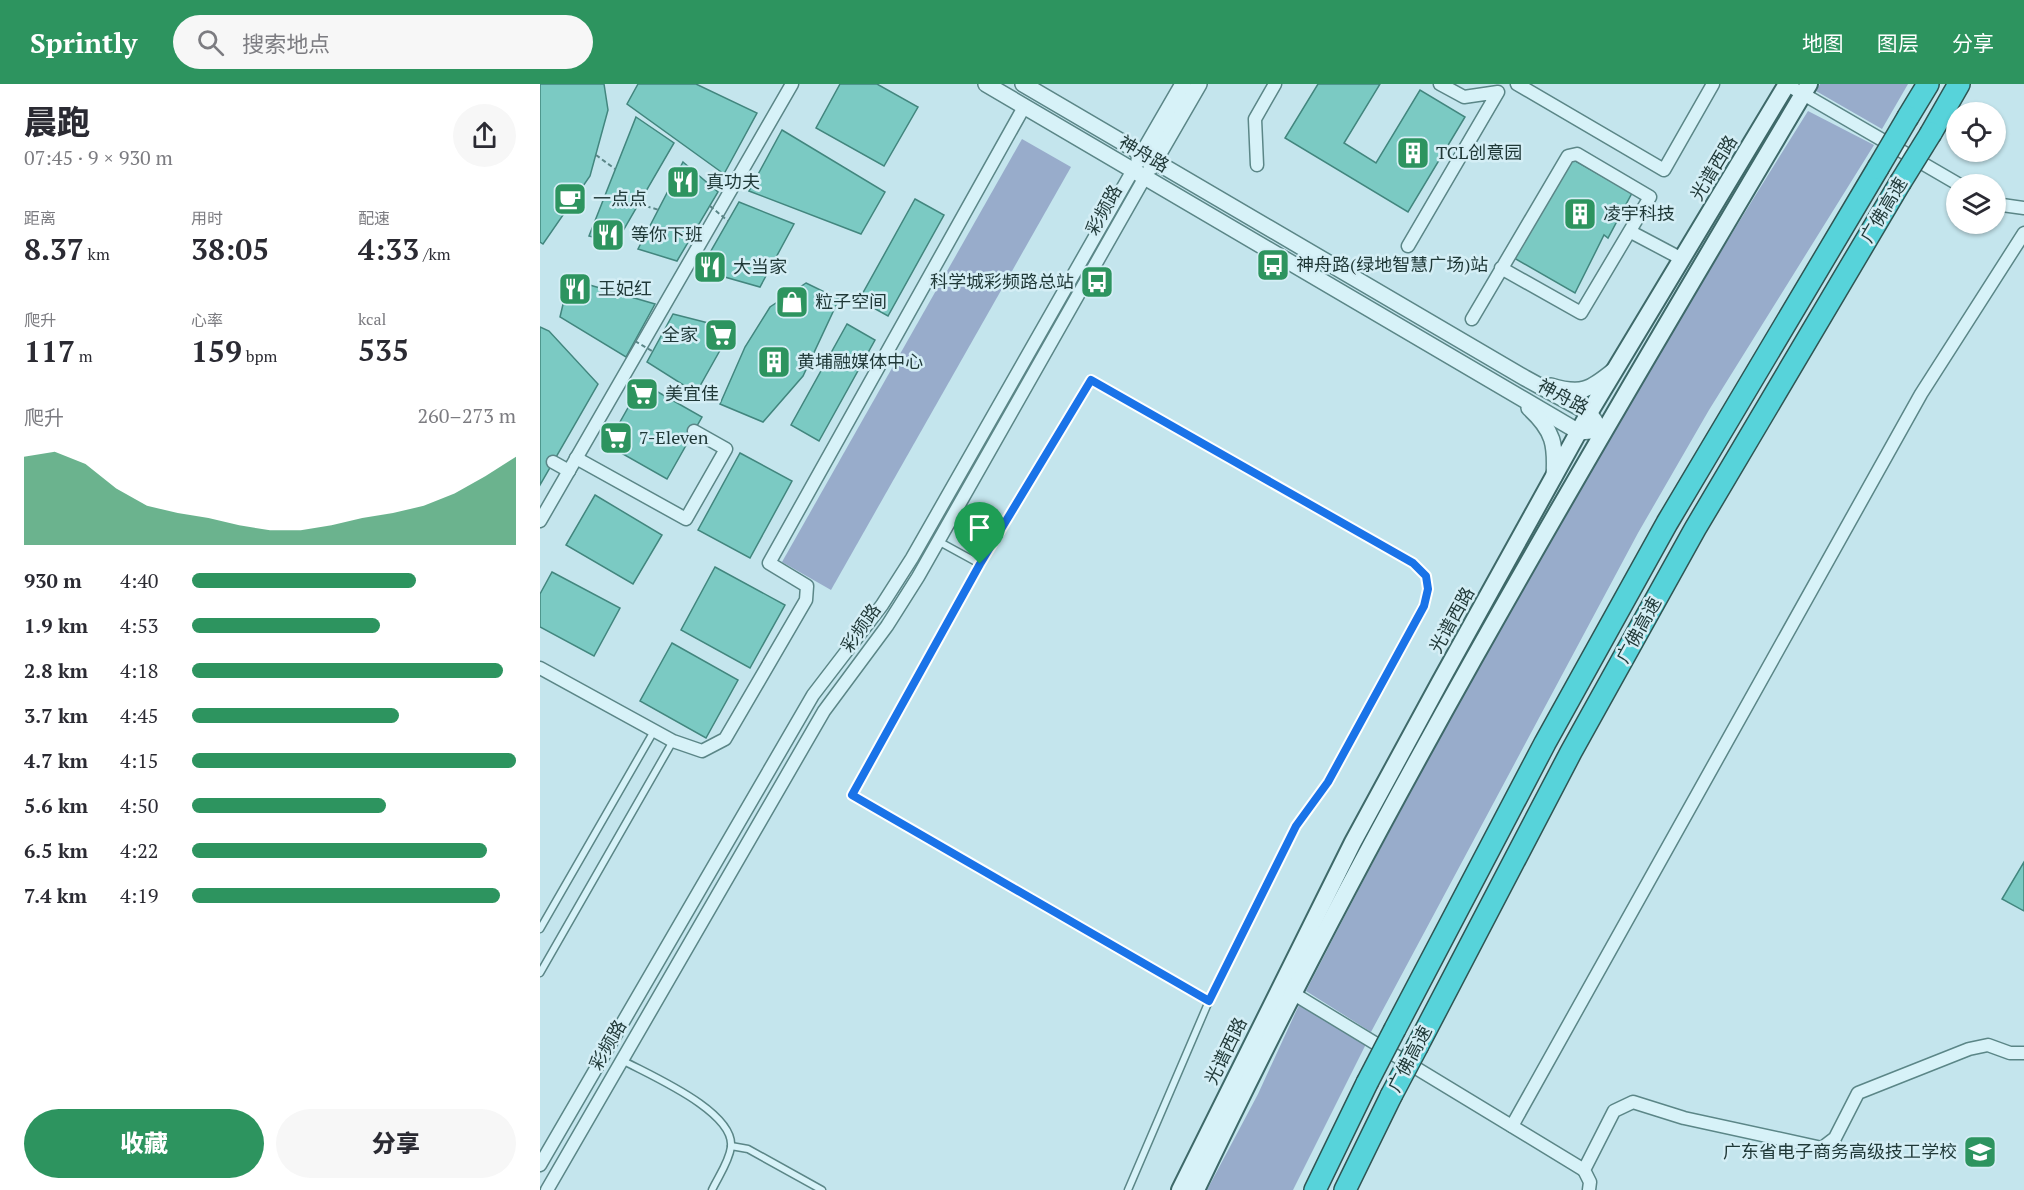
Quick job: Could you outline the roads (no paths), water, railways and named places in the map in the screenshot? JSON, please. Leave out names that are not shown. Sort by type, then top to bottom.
[{"type":"highway","name":"广佛高速","points":[[1315,1190],[1367,1083],[1545,743],[1667,523],[1928,84]]},
{"type":"highway","name":"广佛高速","points":[[1345,1190],[1391,1096],[1571,752],[1695,529],[1959,84]]},
{"type":"main road","name":"光谱西路","points":[[1180,1190],[1353,842],[1590,412],[1787,84]]},
{"type":"main road","name":"光谱西路","points":[[1196,1190],[1294,994],[1424,746],[1602,430],[1806,89]]},
{"type":"street","points":[[540,521],[792,84]]},
{"type":"street","name":"神舟路","points":[[986,84],[1579,432],[1602,430],[1590,412],[1526,378],[1023,84]]},
{"type":"street","name":"彩频路","points":[[547,1190],[824,711],[887,626],[938,541],[1149,156],[1183,84]]},
{"type":"street","name":"彩频路","points":[[1149,156],[1199,84]]},
{"type":"street","points":[[1257,165],[1255,119],[1275,84]]},
{"type":"street","points":[[1440,84],[1464,97],[1498,92],[1510,84]]},
{"type":"street","points":[[1517,84],[1664,170],[1713,84]]},
{"type":"street","points":[[1787,84],[1806,89],[1946,176]]},
{"type":"street","points":[[1408,246],[1498,92]]},
{"type":"street","points":[[540,668],[673,741],[702,751],[725,740],[806,600],[807,586],[769,563],[1024,107]]},
{"type":"street","points":[[1472,319],[1501,268],[1568,156],[1577,154],[1650,197],[1581,312],[1501,268]]},
{"type":"street","name":"彩频路","points":[[540,1165],[813,695],[882,605],[917,550],[1139,174]]},
{"type":"street","points":[[2006,206],[2024,208]]},
{"type":"street","points":[[1631,232],[1682,259]]},
{"type":"street","points":[[1512,1126],[1922,394],[2024,233]]},
{"type":"street","points":[[1526,378],[1568,392],[1581,392],[1602,381],[1616,369]]},
{"type":"street","points":[[1510,390],[1548,428],[1556,452],[1554,477]]},
{"type":"street","points":[[576,458],[686,519],[726,449],[694,431]]},
{"type":"street","points":[[553,462],[569,471]]},
{"type":"street","points":[[1294,994],[1584,1170],[1590,1182],[1589,1190]]},
{"type":"street","points":[[1584,1170],[1597,1139],[1614,1111],[1633,1102],[1684,1118],[1822,1148],[1835,1138],[1858,1093],[1969,1049],[1988,1045],[2010,1053],[2024,1053]]},
{"type":"lane","points":[[1128,1190],[1209,1001],[1296,826],[1328,782],[1424,606],[1428,589],[1426,576],[1413,563],[1091,380],[980,564],[852,795],[1209,1001]]},
{"type":"lane","points":[[938,541],[980,564]]},
{"type":"lane","points":[[540,929],[654,731]]},
{"type":"lane","points":[[540,973],[673,741]]},
{"type":"lane","points":[[622,1060],[713,1113],[727,1126],[731,1146],[711,1190]]},
{"type":"lane","points":[[731,1146],[748,1149],[822,1190]]},
{"type":"place","name":"TCL创意园","points":[[1413,153]]},
{"type":"place","name":"真功夫","points":[[683,182]]},
{"type":"place","name":"一点点","points":[[570,199]]},
{"type":"place","name":"凌宇科技","points":[[1580,214]]},
{"type":"place","name":"等你下班","points":[[608,235]]},
{"type":"place","name":"神舟路(绿地智慧广场)站","points":[[1273,265]]},
{"type":"place","name":"大当家","points":[[710,267]]},
{"type":"place","name":"科学城彩频路总站","points":[[1097,282]]},
{"type":"place","name":"王妃红","points":[[575,289]]},
{"type":"place","name":"粒子空间","points":[[792,302]]},
{"type":"place","name":"全家","points":[[721,335]]},
{"type":"place","name":"黄埔融媒体中心","points":[[774,362]]},
{"type":"place","name":"美宜佳","points":[[642,394]]},
{"type":"place","name":"7-Eleven","points":[[616,438]]},
{"type":"place","name":"广东省电子商务高级技工学校","points":[[1980,1152]]}]
